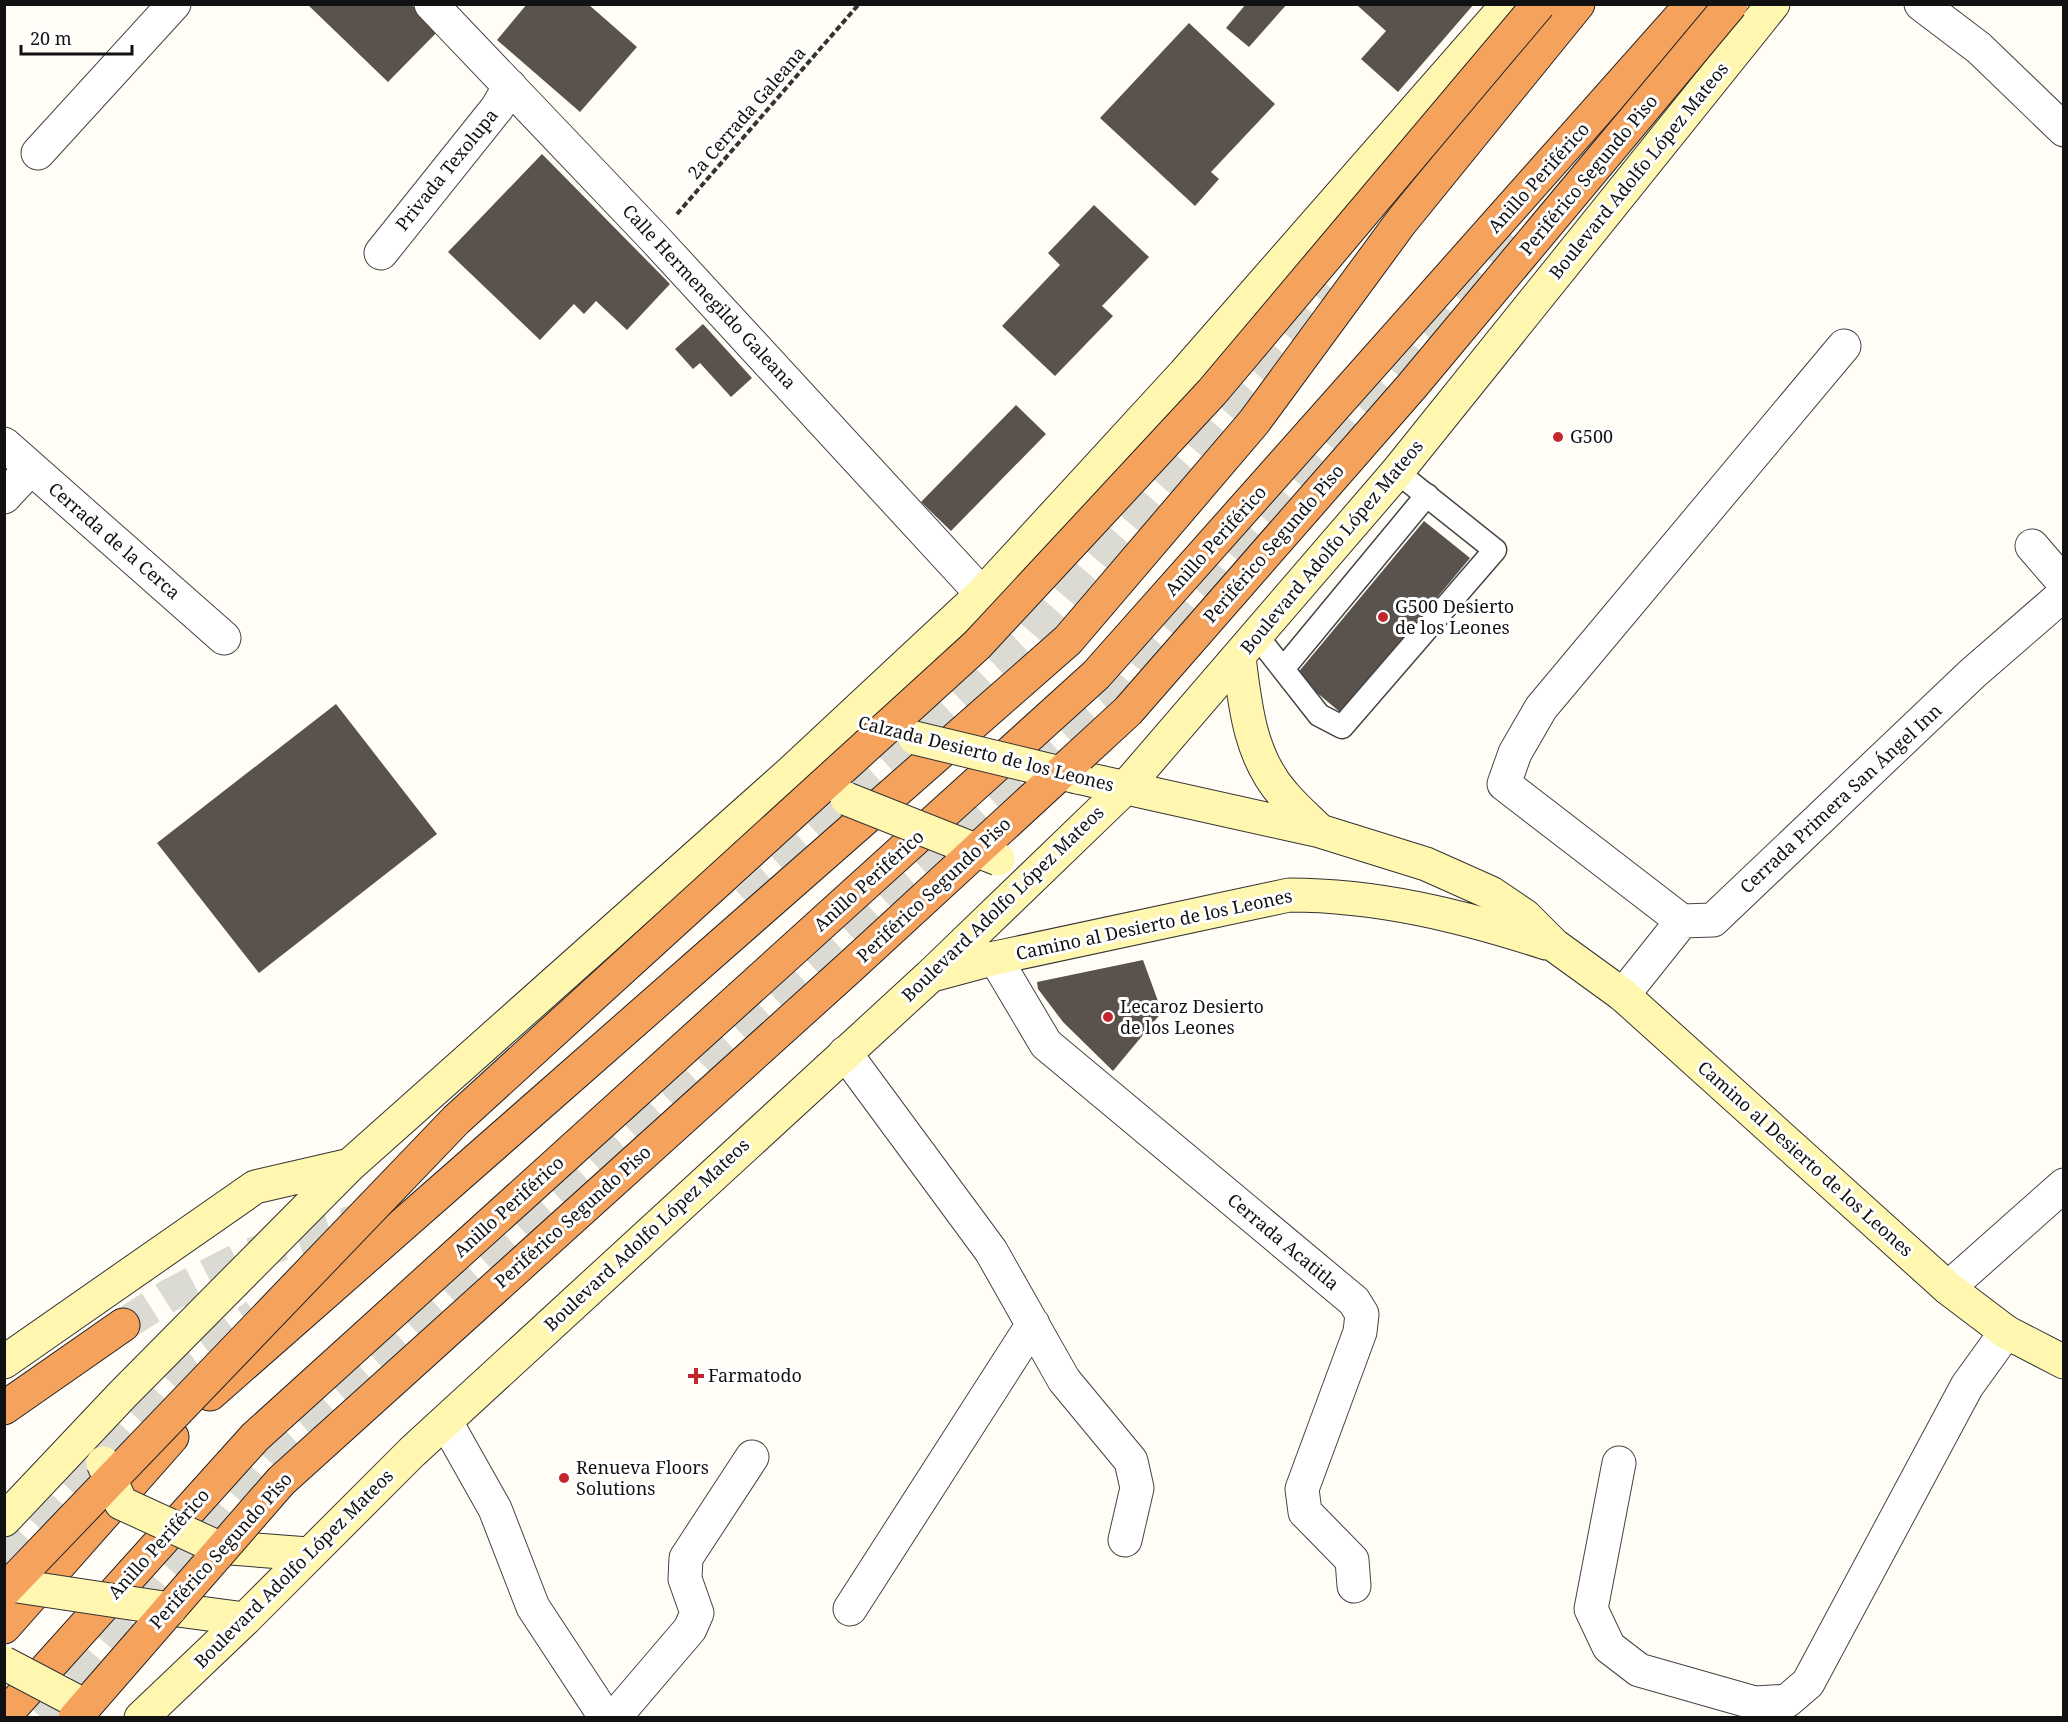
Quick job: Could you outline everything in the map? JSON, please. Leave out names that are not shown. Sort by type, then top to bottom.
[{"type":"highway","points":[[4,1591],[456,1120],[977,645],[1212,392],[1539,4]]},
{"type":"highway","points":[[4,1627],[209,1395],[1068,640],[1254,422],[1401,222],[1578,4]]},
{"type":"highway","name":"Periférico Segundo Piso","points":[[83,1712],[281,1481],[841,975],[1128,711],[1412,386],[1710,6]]},
{"type":"highway","name":"Anillo Periférico","points":[[4,1716],[255,1437],[1096,675],[1710,6]]},
{"type":"highway","points":[[1336,291],[1401,222]]},
{"type":"highway","points":[[4,1408],[123,1325]]},
{"type":"main road","points":[[4,1520],[123,1394],[350,1165],[789,774],[982,594],[1185,374],[1508,4]]},
{"type":"main road","name":"Boulevard Adolfo López Mateos","points":[[141,1718],[446,1422],[930,976],[1125,788],[1397,472],[1773,4]]},
{"type":"main road","points":[[1248,646],[1246,718],[1262,763],[1283,794],[1320,831]]},
{"type":"main road","name":"Calzada Desierto de los Leones","points":[[848,720],[1125,788]]},
{"type":"main road","points":[[789,774],[1034,874]]},
{"type":"main road","name":"Camino al Desierto de los Leones","points":[[1125,788],[1320,831],[1426,864],[1491,892],[1525,916],[1554,945],[1623,994],[1948,1288],[2006,1332],[2064,1362]]},
{"type":"main road","name":"Camino al Desierto de los Leones","points":[[930,976],[995,958],[1289,895],[1333,895],[1401,904],[1478,921],[1554,945]]},
{"type":"main road","points":[[4,1362],[255,1187],[350,1165]]},
{"type":"main road","points":[[123,1394],[103,1463],[121,1503],[217,1547],[308,1554]]},
{"type":"main road","points":[[4,1584],[245,1619]]},
{"type":"main road","points":[[4,1663],[83,1712]]},
{"type":"street","points":[[38,153],[174,4]]},
{"type":"street","name":"Calle Hermenegildo Galeana","points":[[431,4],[655,239],[982,594]]},
{"type":"street","points":[[1921,4],[1979,48],[2064,130]]},
{"type":"street","name":"Privada Texolupa","points":[[381,253],[497,108],[510,86]]},
{"type":"street","points":[[1623,994],[1682,921],[1504,784],[1515,753],[1541,708],[1844,346]]},
{"type":"street","name":"Cerrada de la Cerca","points":[[4,444],[224,638]]},
{"type":"street","points":[[4,497],[31,468]]},
{"type":"street","points":[[2032,546],[2064,583]]},
{"type":"street","name":"Cerrada Primera San Ángel Inn","points":[[1682,921],[1713,920],[1973,673],[2064,594]]},
{"type":"street","name":"Cerrada Acatitla","points":[[995,958],[1046,1044],[1354,1301],[1362,1314],[1360,1332],[1302,1489],[1305,1512],[1352,1560],[1354,1586]]},
{"type":"street","points":[[844,1053],[991,1251],[1064,1380],[1131,1461],[1137,1488],[1125,1539]]},
{"type":"street","points":[[1948,1288],[2064,1185]]},
{"type":"street","points":[[850,1609],[1033,1324]]},
{"type":"street","points":[[1619,1463],[1591,1609],[1609,1647],[1639,1670],[1755,1703],[1787,1701],[1808,1683],[1967,1386],[2006,1332]]},
{"type":"street","points":[[446,1422],[495,1509],[533,1607],[606,1718]]},
{"type":"street","points":[[614,1718],[690,1629],[697,1613],[685,1579],[686,1558],[752,1457]]},
{"type":"lane","points":[[1248,646],[1283,669],[1319,715],[1342,727],[1495,550],[1397,472]]},
{"type":"lane","points":[[1283,669],[1427,495]]},
{"type":"path","name":"2a Cerrada Galeana","points":[[655,239],[859,4]]},
{"type":"building","points":[[307,4],[411,4],[438,31],[388,82]]},
{"type":"building","points":[[527,4],[588,4],[637,47],[580,112],[497,40]]},
{"type":"building","points":[[1246,4],[1287,4],[1249,47],[1226,28]]},
{"type":"building","points":[[1360,4],[1474,4],[1398,92],[1361,59],[1386,31],[1358,6]]},
{"type":"building","points":[[1189,23],[1275,104],[1211,172],[1219,179],[1195,206],[1100,118]]},
{"type":"building","points":[[542,154],[670,284],[627,330],[596,301],[584,314],[574,304],[540,340],[448,252]]},
{"type":"building","points":[[1094,205],[1149,257],[1102,306],[1113,316],[1055,376],[1002,326],[1060,265],[1048,253]]},
{"type":"building","points":[[703,324],[752,378],[731,397],[700,363],[693,369],[675,349]]},
{"type":"building","points":[[1016,405],[1046,434],[951,531],[921,502]]},
{"type":"building","name":"G500 Desierto de los Leones","points":[[1424,521],[1470,558],[1341,713],[1296,675]]},
{"type":"building","points":[[336,704],[437,834],[259,973],[157,843]]},
{"type":"building","name":"Lecaroz Desierto de los Leones","points":[[1143,960],[1162,1012],[1113,1071],[1063,1022],[1038,989],[1037,982]]},
{"type":"tunnel","points":[[42,1718],[273,1453],[444,1300],[900,879],[1115,688],[1514,228]]},
{"type":"tunnel","points":[[747,902],[1026,643],[1230,406],[1335,292]]},
{"type":"tunnel","points":[[123,1325],[170,1295],[245,1256],[405,1205]]},
{"type":"tunnel","points":[[4,1562],[177,1374],[256,1315]]},
{"type":"place","name":"G500","points":[[1558,437]]},
{"type":"place","name":"G500 Desierto de los Leones","points":[[1383,617]]},
{"type":"place","name":"Lecaroz Desierto de los Leones","points":[[1108,1017]]},
{"type":"place","name":"Farmatodo","points":[[696,1376]]},
{"type":"place","name":"Renueva Floors Solutions","points":[[564,1478]]}]
